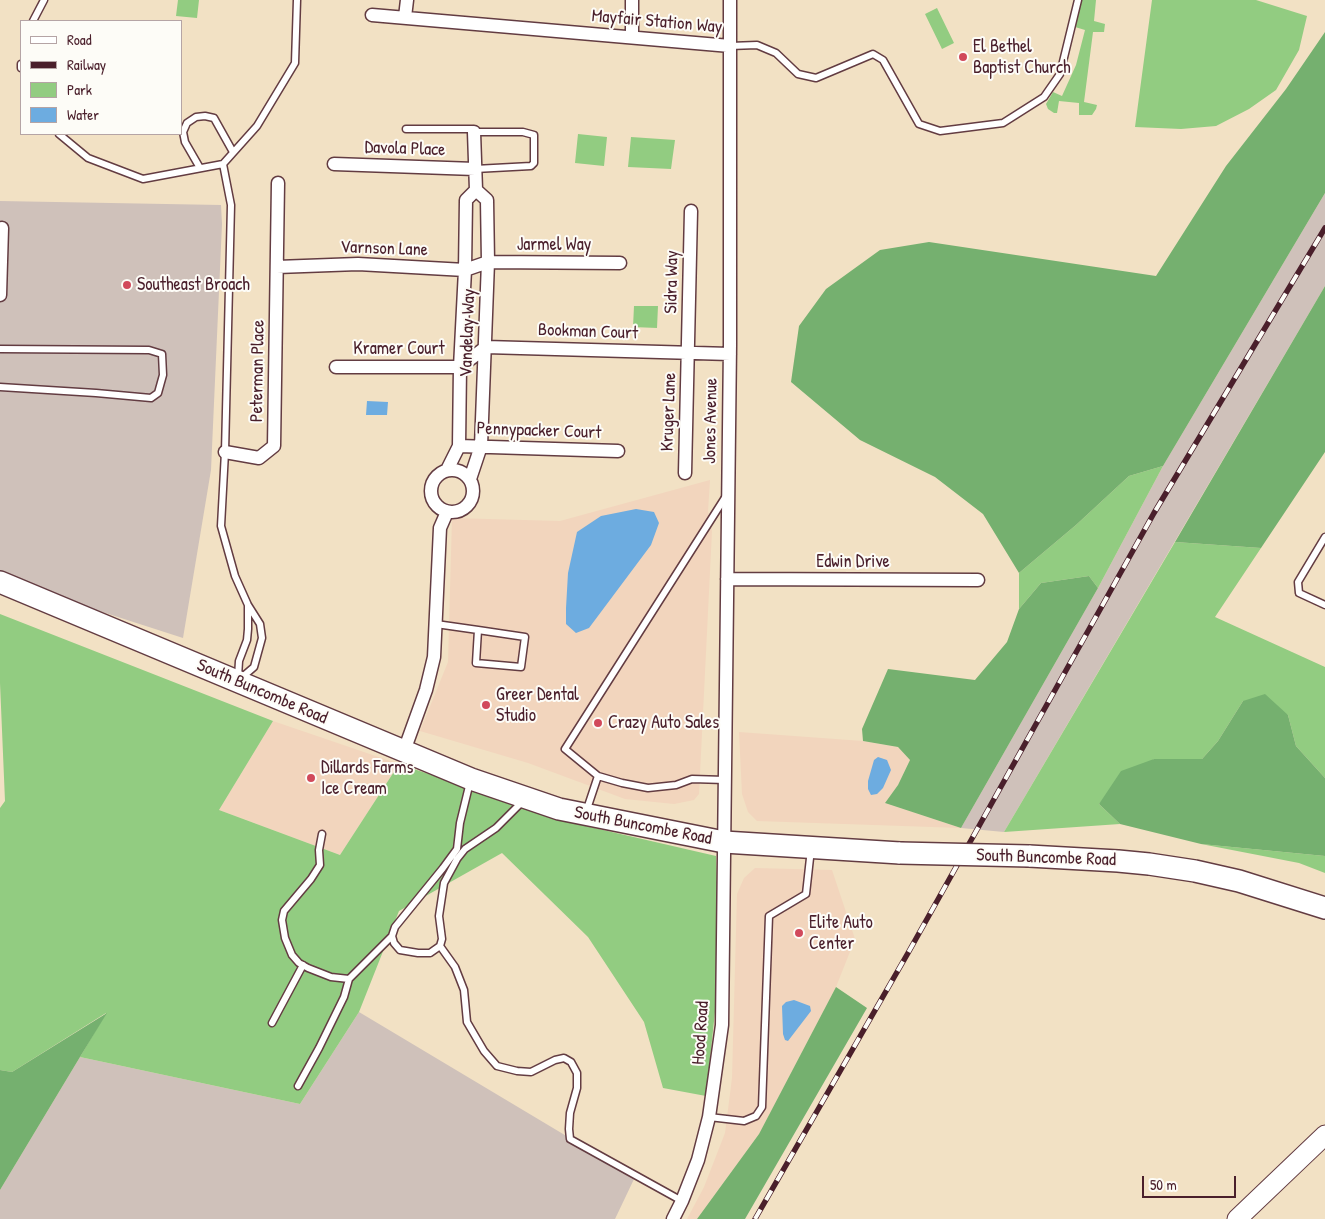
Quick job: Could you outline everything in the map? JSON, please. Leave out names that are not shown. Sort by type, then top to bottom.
[{"type":"main road","name":"South Buncombe Road","points":[[0,582],[471,779],[559,809],[724,842],[900,853],[1030,856],[1126,862],[1186,870],[1239,881],[1325,908]]},
{"type":"main road","points":[[1237,1219],[1325,1135]]},
{"type":"street","points":[[405,17],[407,0]]},
{"type":"street","points":[[632,0],[632,37]]},
{"type":"street","name":"Jones Avenue","points":[[724,842],[730,354],[730,0]]},
{"type":"street","name":"Mayfair Station Way","points":[[372,15],[730,46]]},
{"type":"street","name":"Vandelay Way","points":[[470,479],[481,446],[488,262],[487,200],[476,190],[474,132]]},
{"type":"street","name":"Davola Place","points":[[334,164],[475,169]]},
{"type":"street","name":"Peterman Place","points":[[225,452],[258,458],[274,446],[278,183]]},
{"type":"street","name":"Vandelay Way","points":[[447,470],[459,446],[466,200],[476,190]]},
{"type":"street","name":"Sidra Way","points":[[688,352],[691,211]]},
{"type":"street","points":[[0,295],[2,228]]},
{"type":"street","name":"Varnson Lane","points":[[277,267],[358,264],[465,270],[488,262]]},
{"type":"street","name":"Jarmel Way","points":[[488,262],[620,263]]},
{"type":"street","name":"Bookman Court","points":[[486,347],[730,354]]},
{"type":"street","name":"Kramer Court","points":[[336,366],[460,367],[486,347]]},
{"type":"street","name":"Kruger Lane","points":[[685,473],[688,352]]},
{"type":"street","name":"Pennypacker Court","points":[[459,446],[618,451]]},
{"type":"street","points":[[447,470],[460,471],[470,479],[473,493],[471,500],[461,510],[447,512],[435,504],[430,491],[435,477],[447,470]]},
{"type":"street","points":[[404,751],[426,690],[434,657],[440,528],[447,512]]},
{"type":"street","name":"Edwin Drive","points":[[727,579],[978,580]]},
{"type":"street","name":"Hood Road","points":[[673,1219],[698,1160],[709,1117],[722,1025],[724,842]]},
{"type":"lane","points":[[33,20],[44,0]]},
{"type":"lane","points":[[60,135],[88,158],[143,179],[223,164],[256,126],[295,63],[297,0]]},
{"type":"lane","points":[[730,46],[756,45],[776,53],[798,74],[816,78],[873,54],[883,60],[919,124],[940,131],[1003,123],[1044,97],[1060,74],[1078,0]]},
{"type":"lane","points":[[200,168],[185,142],[183,132],[187,123],[196,118],[205,116],[214,118],[233,152]]},
{"type":"lane","points":[[406,129],[472,129],[474,132],[523,132],[534,135],[534,163],[531,166],[475,169]]},
{"type":"lane","points":[[223,164],[231,205],[225,452],[221,526],[235,576],[248,605],[260,624],[262,638],[254,667],[237,681]]},
{"type":"lane","points":[[0,349],[149,350],[162,354],[163,375],[158,393],[151,398],[0,387]]},
{"type":"lane","points":[[725,780],[692,779],[676,785],[648,788],[598,776],[565,750],[728,493]]},
{"type":"lane","points":[[1325,537],[1298,582],[1300,593],[1325,604]]},
{"type":"lane","points":[[237,681],[239,661],[247,640],[248,605]]},
{"type":"lane","points":[[436,624],[478,630],[525,637],[521,667],[476,663],[478,630]]},
{"type":"lane","points":[[585,815],[598,776]]},
{"type":"lane","points":[[392,936],[394,943],[400,950],[418,953],[430,952],[440,946],[442,939],[439,916],[444,883],[455,857],[460,823],[471,779]]},
{"type":"lane","points":[[298,1086],[344,996],[349,979],[392,936],[395,926],[455,857],[496,828],[526,799]]},
{"type":"lane","points":[[322,834],[319,850],[320,865],[311,879],[284,911],[282,920],[285,938],[292,955],[302,965],[331,977],[349,979]]},
{"type":"lane","points":[[709,1117],[744,1120],[756,1116],[762,1107],[769,916],[806,894],[811,848]]},
{"type":"lane","points":[[440,946],[455,967],[464,990],[467,1022],[484,1051],[497,1066],[531,1072],[555,1060],[564,1058],[571,1062],[577,1074],[577,1088],[570,1113],[570,1139],[682,1201]]},
{"type":"lane","points":[[272,1023],[302,965]]},
{"type":"shaded area","points":[[1325,193],[1325,286],[1004,832],[961,828],[1098,588],[1163,466]]},
{"type":"shaded area","points":[[0,201],[221,205],[222,224],[211,470],[183,638],[0,579]]},
{"type":"shaded area","points":[[710,480],[708,511],[712,531],[699,794],[694,800],[674,804],[625,799],[528,763],[420,731],[448,662],[452,518],[560,521]]},
{"type":"shaded area","points":[[273,721],[399,764],[340,855],[219,810]]},
{"type":"shaded area","points":[[739,732],[863,741],[898,747],[910,760],[898,785],[885,803],[961,828],[757,821],[748,812],[742,794]]},
{"type":"shaded area","points":[[755,868],[832,870],[855,939],[836,987],[759,1134],[697,1219],[687,1219],[704,1187],[725,1133],[732,1078],[737,894],[744,878]]},
{"type":"shaded area","points":[[359,1012],[635,1177],[615,1219],[0,1219],[0,1190],[80,1057],[300,1104]]},
{"type":"green space","points":[[178,0],[199,0],[197,18],[176,16]]},
{"type":"green space","points":[[1081,0],[1096,0],[1094,21],[1105,24],[1104,32],[1093,32],[1084,102],[1097,105],[1092,115],[1079,115],[1079,103],[1059,101],[1057,113],[1054,113],[1048,109],[1046,104],[1053,92],[1062,96],[1076,65],[1085,30],[1075,27]]},
{"type":"green space","points":[[1152,0],[1256,0],[1307,16],[1299,50],[1276,90],[1249,109],[1216,126],[1181,129],[1135,127]]},
{"type":"green space","points":[[937,8],[954,43],[942,49],[925,14]]},
{"type":"green space","points":[[1325,32],[1325,193],[1163,466],[1129,476],[1076,525],[1019,573],[983,514],[935,477],[860,440],[791,382],[799,326],[826,289],[880,250],[929,242],[1156,276],[1226,166],[1286,89]]},
{"type":"green space","points":[[578,134],[607,137],[604,166],[575,163]]},
{"type":"green space","points":[[631,137],[675,140],[671,169],[628,167]]},
{"type":"green space","points":[[1325,286],[1325,452],[1261,548],[1175,542]]},
{"type":"green space","points":[[634,306],[658,306],[657,328],[633,327]]},
{"type":"green space","points":[[1163,466],[1098,588],[1089,576],[1041,583],[1019,609],[1019,573],[1076,525],[1129,476]]},
{"type":"green space","points":[[1175,542],[1261,548],[1215,617],[1325,667],[1325,778],[1296,746],[1288,715],[1243,701],[1218,741],[1202,759],[1154,759],[1099,804],[1120,824],[1004,832]]},
{"type":"green space","points":[[1089,576],[1098,588],[961,828],[885,803],[898,785],[910,760],[898,747],[863,741],[862,729],[888,669],[975,680],[1007,642],[1019,609],[1041,583]]},
{"type":"green space","points":[[0,614],[273,721],[219,810],[340,855],[399,764],[577,824],[716,856],[720,965],[706,1096],[663,1088],[644,1022],[588,937],[502,853],[399,911],[359,1012],[300,1104],[80,1057],[106,1013],[12,1072],[0,1070],[0,808],[5,801],[0,683]]},
{"type":"green space","points":[[1265,694],[1288,715],[1296,746],[1325,778],[1325,856],[1201,844],[1120,824],[1099,804],[1121,771],[1154,759],[1202,759],[1218,741],[1243,701]]},
{"type":"green space","points":[[1201,844],[1325,856],[1325,873],[1299,863]]},
{"type":"green space","points":[[836,987],[867,1008],[745,1219],[697,1219],[759,1134]]},
{"type":"green space","points":[[107,1013],[0,1190],[0,1070],[12,1072]]},
{"type":"water","points":[[367,401],[388,402],[387,415],[366,415]]},
{"type":"water","points":[[636,509],[654,512],[659,523],[651,545],[589,628],[576,633],[566,624],[566,608],[568,573],[577,532],[601,516]]},
{"type":"water","points":[[878,757],[887,760],[891,770],[883,788],[877,794],[871,795],[868,789],[868,781],[874,760]]},
{"type":"water","points":[[794,1000],[810,1006],[811,1011],[788,1041],[785,1040],[783,1034],[782,1006],[786,1002]]},
{"type":"railway","points":[[755,1219],[908,953],[1154,513],[1325,228]]},
{"type":"place","name":"El Bethel Baptist Church","points":[[963,57]]},
{"type":"place","name":"Southeast Broach","points":[[127,285]]},
{"type":"place","name":"Greer Dental Studio","points":[[486,705]]},
{"type":"place","name":"Crazy Auto Sales","points":[[598,723]]},
{"type":"place","name":"Dillards Farms Ice Cream","points":[[311,778]]},
{"type":"place","name":"Elite Auto Center","points":[[799,933]]}]
